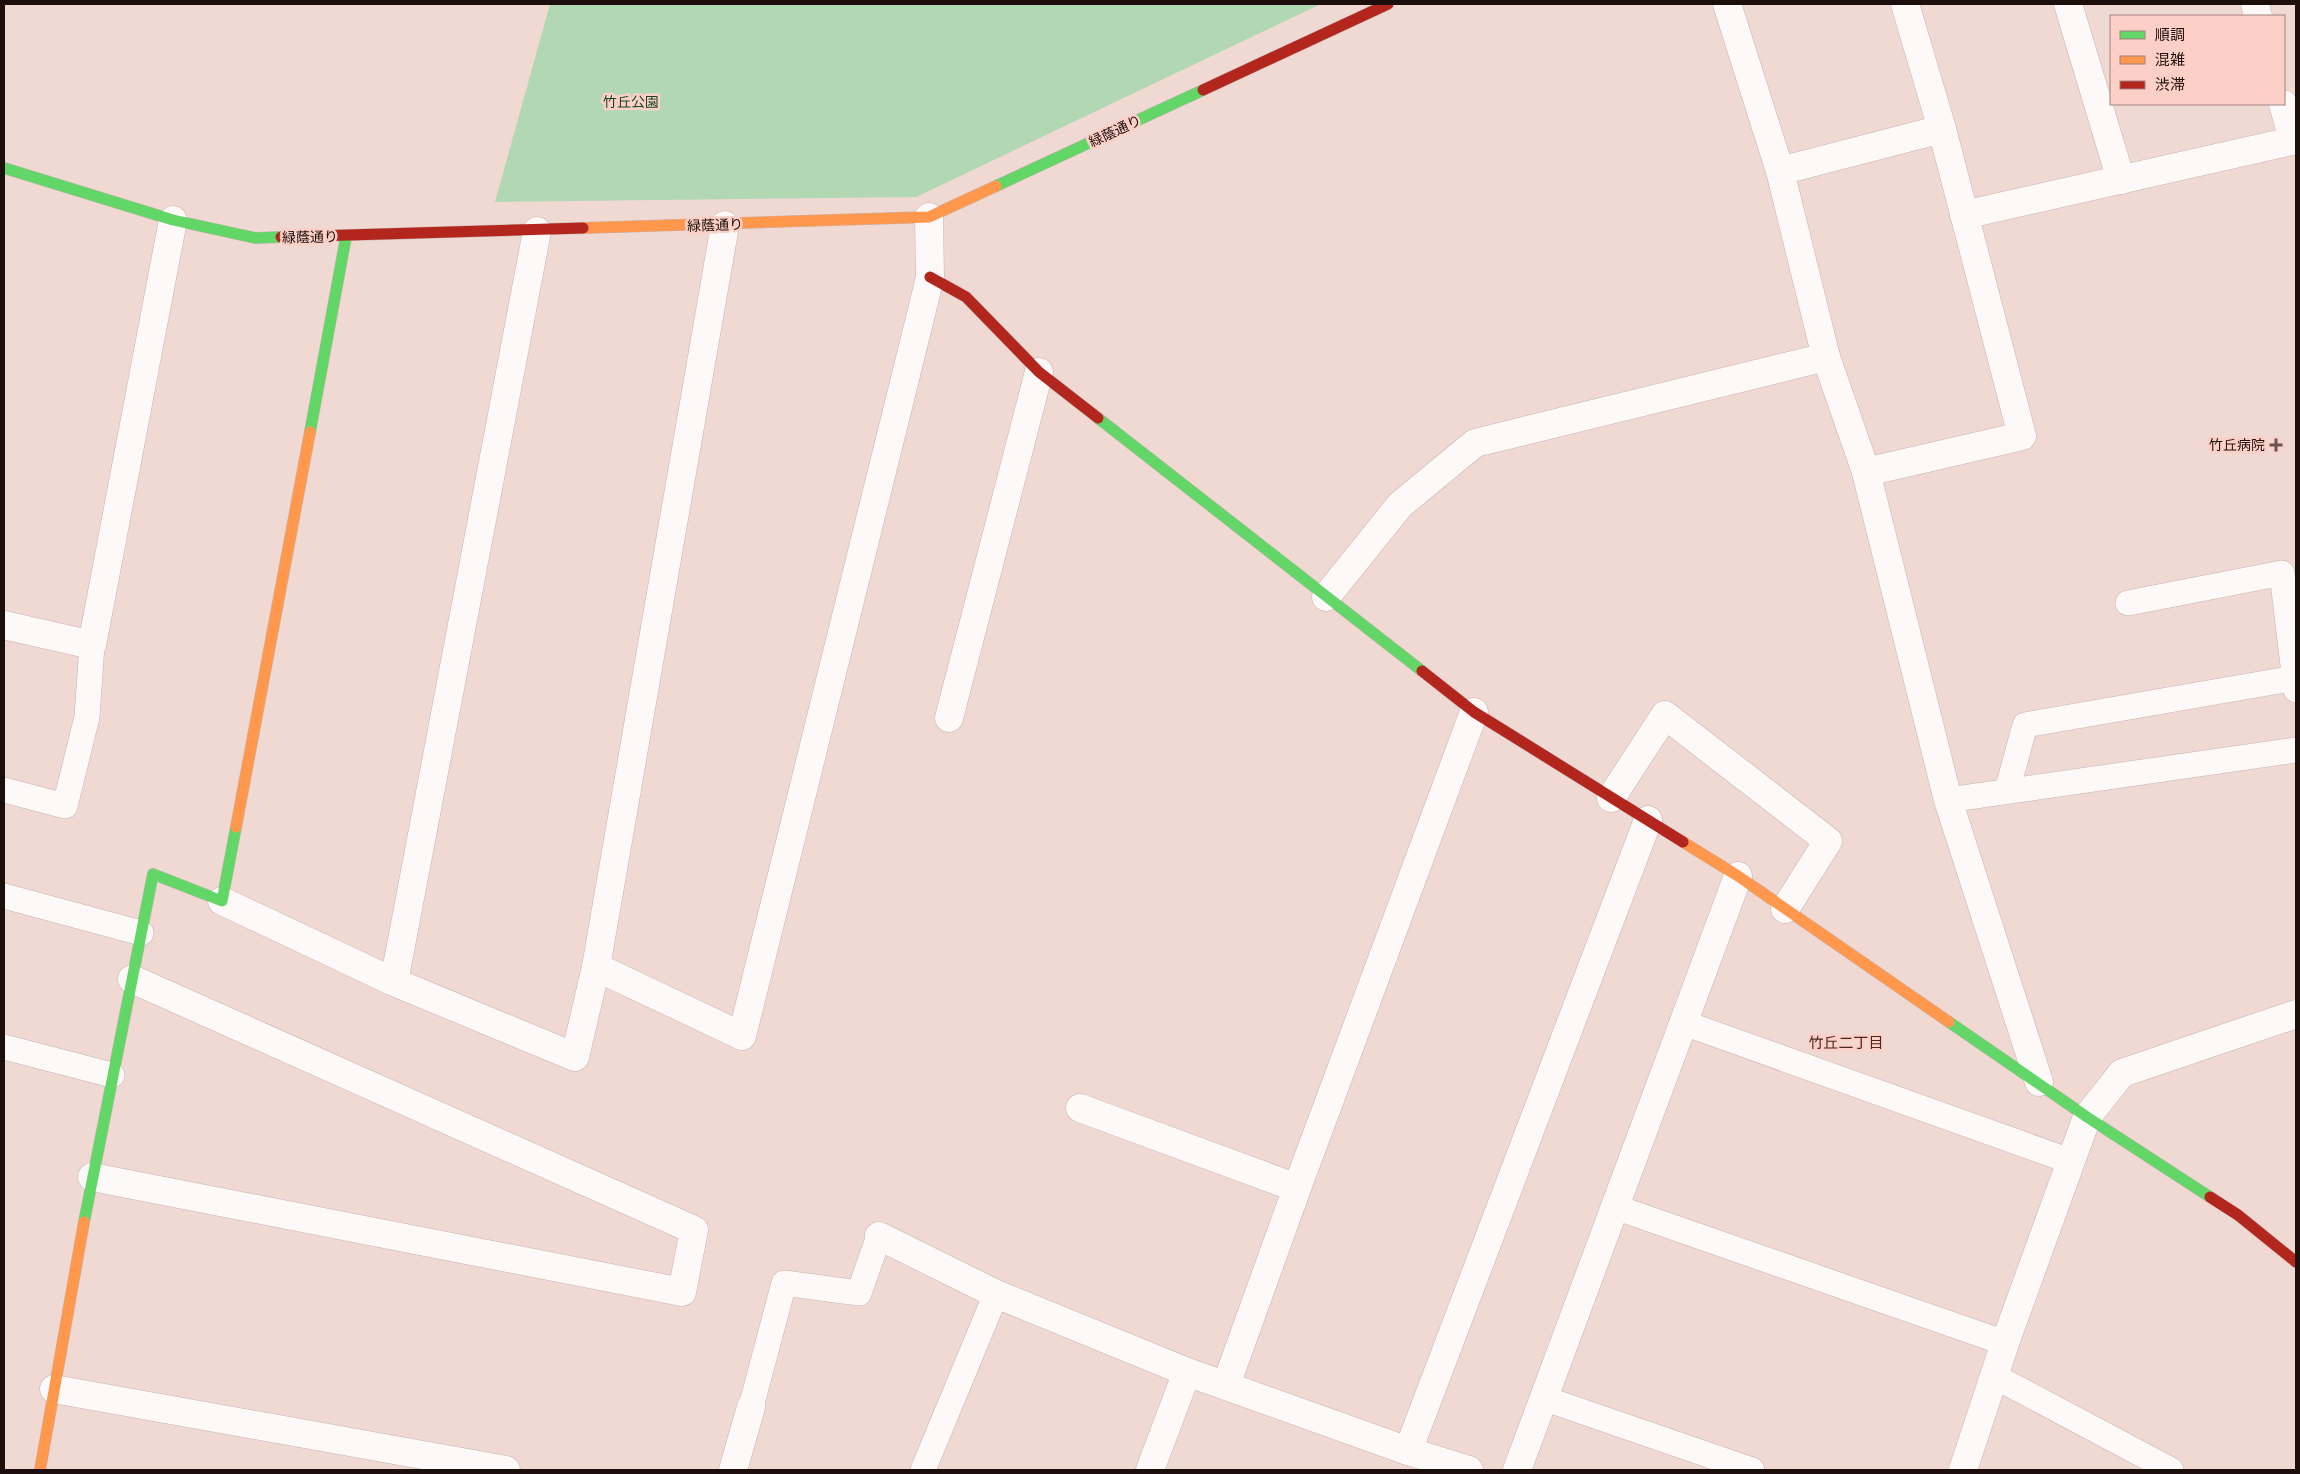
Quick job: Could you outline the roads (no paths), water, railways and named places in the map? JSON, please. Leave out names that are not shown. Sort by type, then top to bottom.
[{"type":"street","name":"緑蔭通り","points":[[4,168],[173,220],[255,238],[537,231],[929,217],[1388,4]]},
{"type":"street","points":[[1727,4],[1780,171],[1826,357],[1866,472],[1948,800],[2039,1082]]},
{"type":"street","points":[[1866,472],[2022,436],[1942,129],[1905,4]]},
{"type":"street","points":[[2068,4],[2121,180]]},
{"type":"street","points":[[1964,215],[2295,140],[2283,105]]},
{"type":"street","points":[[1780,171],[1942,129]]},
{"type":"street","points":[[596,967],[742,1036],[930,277],[929,217]]},
{"type":"street","points":[[4,625],[92,645],[173,220]]},
{"type":"street","points":[[40,1470],[92,1177],[153,874],[222,901],[394,982],[575,1057],[596,967],[725,225]]},
{"type":"street","points":[[394,982],[537,231]]},
{"type":"street","points":[[222,901],[346,236]]},
{"type":"street","points":[[930,277],[966,297],[1040,372],[1474,712],[1738,876],[2039,1082],[2087,1117],[2238,1215],[2296,1262]]},
{"type":"street","points":[[1326,597],[1400,505],[1475,444],[1826,357]]},
{"type":"street","points":[[949,718],[1040,372]]},
{"type":"street","points":[[1226,1385],[1474,712]]},
{"type":"street","points":[[1611,798],[1665,715],[1828,841],[1785,909]]},
{"type":"street","points":[[1408,1451],[1648,820]]},
{"type":"street","points":[[1517,1470],[1738,876]]},
{"type":"street","points":[[92,1177],[682,1292],[694,1230],[132,979]]},
{"type":"street","points":[[1963,1470],[2005,1343],[2087,1117],[2122,1073],[2296,1014]]},
{"type":"street","points":[[1080,1108],[1297,1188]]},
{"type":"street","points":[[879,1236],[996,1294],[1188,1372],[1408,1451],[1469,1470]]},
{"type":"street","points":[[1150,1470],[1188,1372]]},
{"type":"street","points":[[54,1389],[502,1470]]},
{"type":"street","points":[[733,1470],[751,1407]]},
{"type":"lane","points":[[2007,791],[2025,725],[2296,684],[2282,573],[2128,603]]},
{"type":"lane","points":[[4,790],[64,806],[87,717],[92,645]]},
{"type":"lane","points":[[1948,800],[2296,750]]},
{"type":"lane","points":[[4,896],[141,933]]},
{"type":"lane","points":[[1684,1023],[2070,1161]]},
{"type":"lane","points":[[4,1047],[112,1075]]},
{"type":"lane","points":[[1615,1207],[2005,1343]]},
{"type":"lane","points":[[751,1407],[784,1283],[859,1293],[879,1236]]},
{"type":"lane","points":[[923,1470],[996,1294]]},
{"type":"lane","points":[[1994,1376],[2171,1470]]},
{"type":"lane","points":[[1543,1398],[1752,1470]]},
{"type":"place","name":"竹丘病院","points":[[2276,445]]},
{"type":"district","name":"竹丘二丁目","points":[[1846,1043]]},
{"type":"park label","name":"竹丘公園","points":[[631,102]]}]
